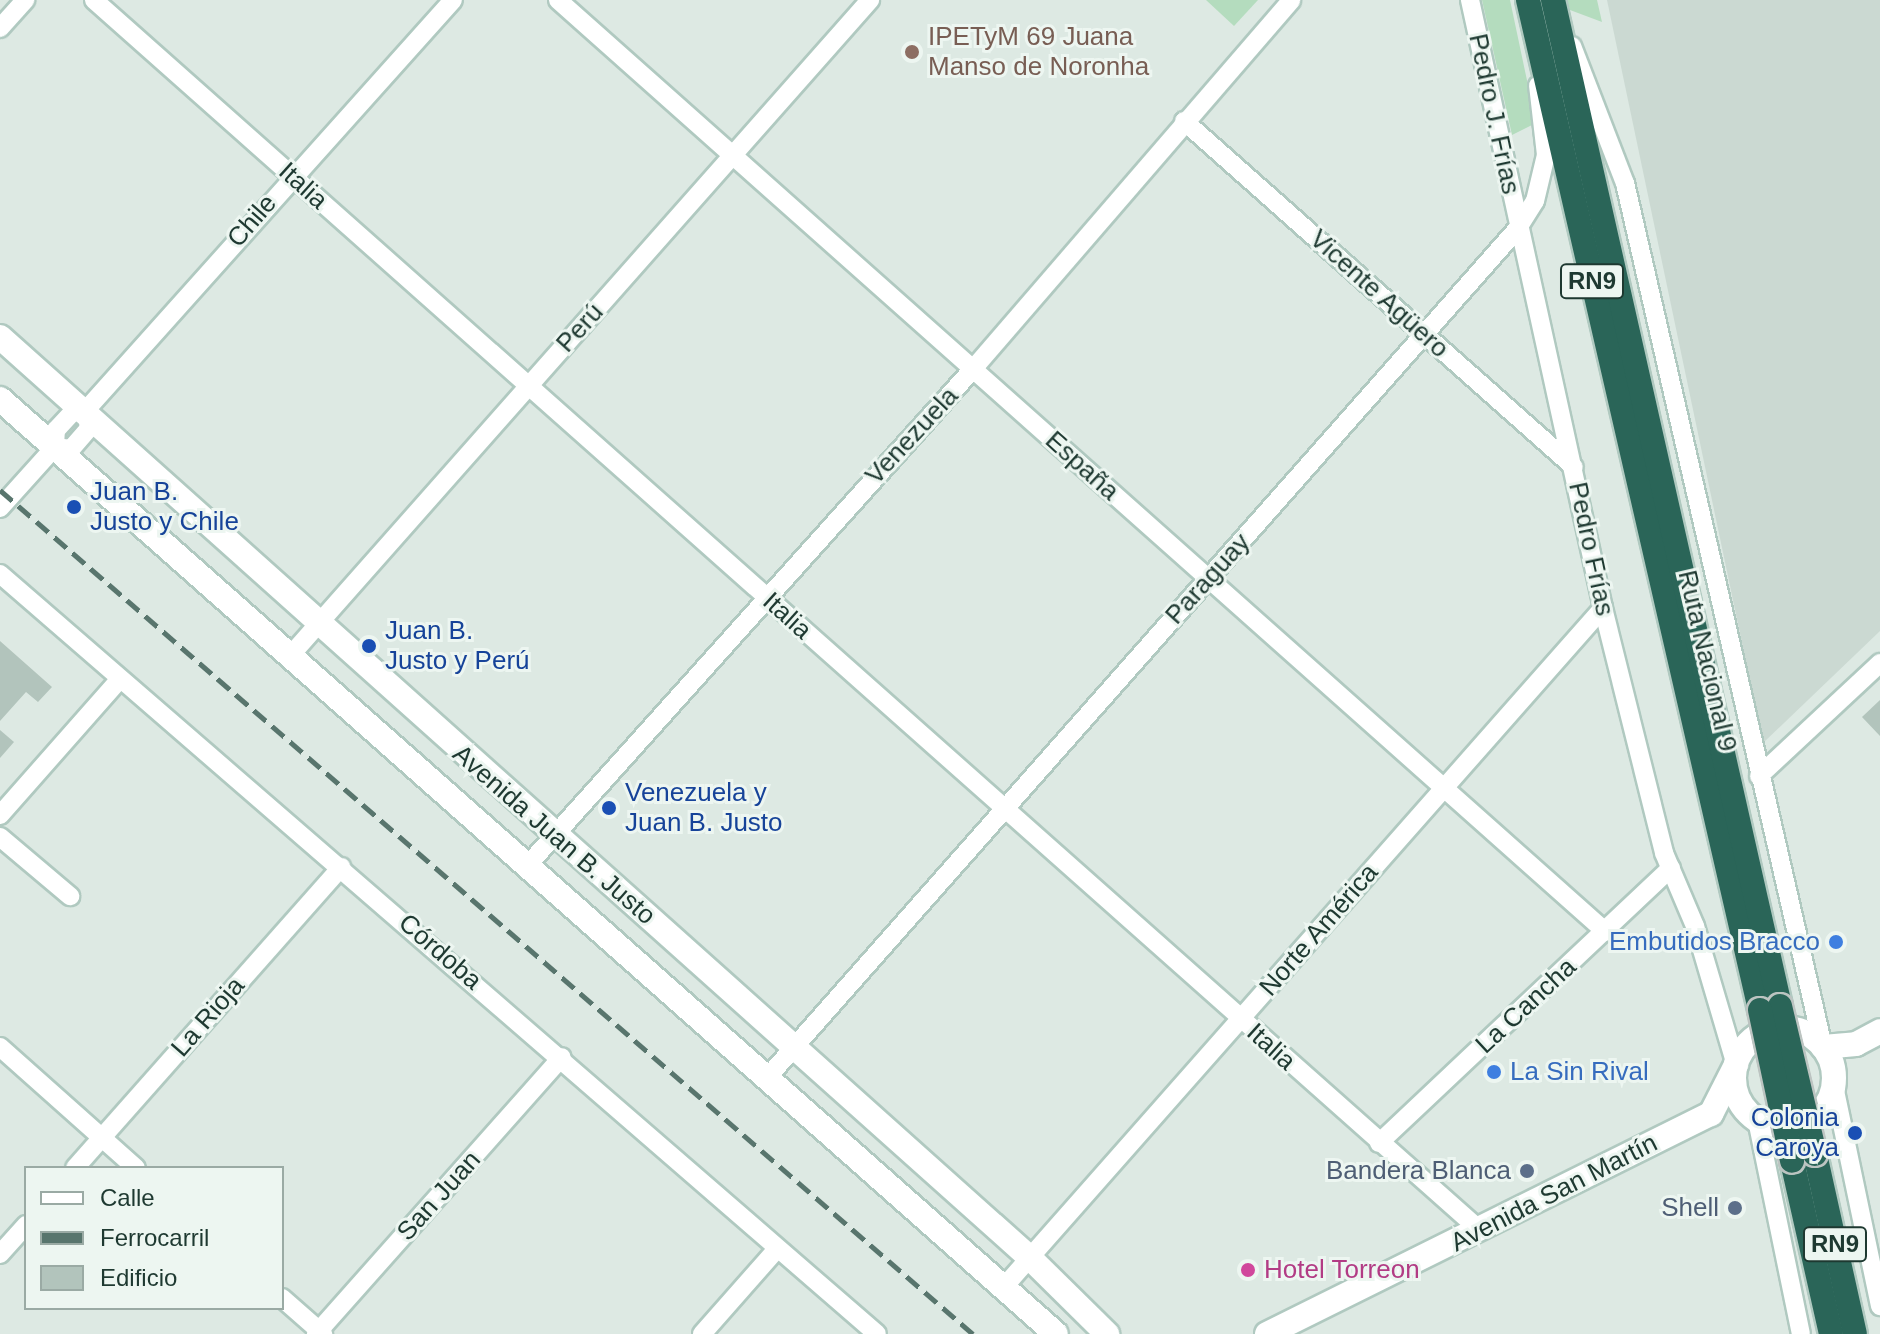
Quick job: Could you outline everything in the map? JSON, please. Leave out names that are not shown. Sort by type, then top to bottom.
[{"type":"highway","name":"Ruta Nacional 9","points":[[1528,0],[1804,1157],[1855,1334]]},
{"type":"highway","name":"Ruta Nacional 9","points":[[1553,0],[1770,1008]]},
{"type":"highway","name":"Ruta Nacional 9","points":[[1804,1157],[1831,1334]]},
{"type":"main road","name":"Avenida Juan B. Justo","points":[[0,337],[86,410],[317,625],[1029,1257],[1107,1334]]},
{"type":"main road","name":"Avenida Juan B. Justo","points":[[0,399],[1056,1334]]},
{"type":"main road","points":[[1833,1081],[1823,1047],[1803,1032],[1780,1028],[1747,1044],[1711,1114],[1757,1120],[1778,1127],[1801,1124],[1827,1102],[1833,1081],[1856,1044]]},
{"type":"main road","points":[[1823,1047],[1856,1044],[1880,1031]]},
{"type":"main road","points":[[1736,1065],[1737,1096],[1757,1120]]},
{"type":"main road","name":"Avenida San Martín","points":[[1267,1334],[1481,1231],[1711,1114]]},
{"type":"street","points":[[0,28],[25,0]]},
{"type":"street","name":"Italia","points":[[94,0],[1481,1231]]},
{"type":"street","name":"Chile","points":[[0,508],[55,447],[56,430],[72,413],[86,410],[292,176],[453,0]]},
{"type":"street","name":"España","points":[[558,0],[1606,932]]},
{"type":"street","name":"Perú","points":[[290,656],[735,157],[870,0]]},
{"type":"street","name":"Venezuela","points":[[527,866],[765,596],[973,369],[1291,0]]},
{"type":"street","name":"Pedro J. Frías","points":[[1470,0],[1518,228]]},
{"type":"street","points":[[1553,0],[1625,183],[1823,1047]]},
{"type":"street","name":"Paraguay","points":[[766,1079],[792,1045],[1002,807],[1518,228],[1535,201],[1546,155],[1537,37]]},
{"type":"street","name":"Vicente Agüero","points":[[1184,121],[1575,468]]},
{"type":"street","name":"Pedro Frías","points":[[1518,228],[1575,468],[1603,608],[1671,868],[1695,926],[1736,1065]]},
{"type":"street","name":"Córdoba","points":[[0,574],[562,1057],[877,1334]]},
{"type":"street","name":"Norte América","points":[[1003,1288],[1603,608]]},
{"type":"street","points":[[1759,776],[1880,663]]},
{"type":"street","points":[[0,815],[120,679]]},
{"type":"street","points":[[0,837],[70,896]]},
{"type":"street","name":"La Rioja","points":[[77,1166],[341,867]]},
{"type":"street","name":"La Cancha","points":[[1379,1143],[1671,868]]},
{"type":"street","points":[[0,1047],[134,1166]]},
{"type":"street","name":"San Juan","points":[[319,1333],[562,1057]]},
{"type":"street","points":[[1833,1081],[1880,1306]]},
{"type":"street","points":[[1757,1120],[1801,1334]]},
{"type":"street","points":[[0,1254],[24,1227]]},
{"type":"street","points":[[702,1334],[777,1249]]},
{"type":"street","points":[[284,1300],[319,1333]]},
{"type":"shaded area","points":[[1607,0],[1880,0],[1880,631],[1763,743]]},
{"type":"green space","points":[[1206,0],[1258,0],[1234,26]]},
{"type":"green space","points":[[1482,0],[1510,0],[1536,123],[1512,135]]},
{"type":"green space","points":[[1567,0],[1597,0],[1602,22],[1570,10]]},
{"type":"building","points":[[0,641],[52,687],[38,702],[26,692],[0,721]]},
{"type":"building","points":[[1880,700],[1880,736],[1862,717]]},
{"type":"building","points":[[0,730],[14,742],[0,758]]},
{"type":"railway","points":[[0,490],[973,1334]]},
{"type":"place","name":"IPETyM 69 Juana Manso de Noronha","points":[[912,52]]},
{"type":"place","name":"Juan B. Justo y Chile","points":[[74,507]]},
{"type":"place","name":"Juan B. Justo y Perú","points":[[369,646]]},
{"type":"place","name":"Venezuela y Juan B. Justo","points":[[609,808]]},
{"type":"place","name":"Embutidos Bracco","points":[[1836,942]]},
{"type":"place","name":"La Sin Rival","points":[[1494,1072]]},
{"type":"place","name":"Colonia Caroya","points":[[1855,1133]]},
{"type":"place","name":"Bandera Blanca","points":[[1527,1171]]},
{"type":"place","name":"Shell","points":[[1735,1208]]},
{"type":"place","name":"Hotel Torreon","points":[[1248,1270]]}]
